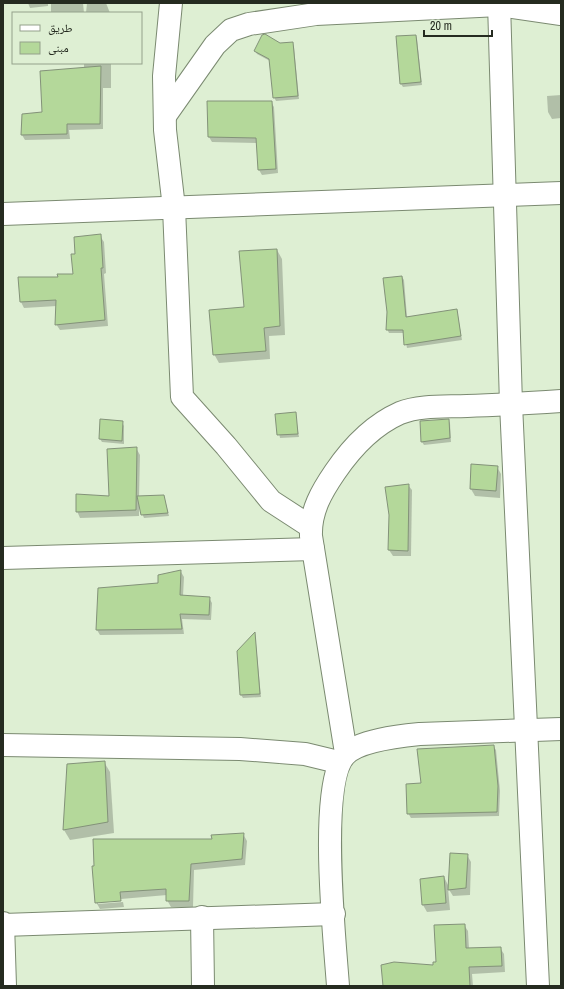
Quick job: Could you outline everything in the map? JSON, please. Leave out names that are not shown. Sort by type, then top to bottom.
[{"type":"street","points":[[171,3],[164,76],[165,116],[174,208],[182,397],[226,446],[271,501],[311,527]]},
{"type":"street","points":[[165,116],[215,45],[231,30],[249,24],[313,9],[499,4],[561,14]]},
{"type":"street","points":[[499,4],[511,404],[538,986]]},
{"type":"street","points":[[3,214],[561,193]]},
{"type":"street","points":[[338,986],[330,830],[332,788],[342,758],[313,549],[311,527],[317,501],[342,461],[366,435],[384,422],[401,413],[427,408],[561,401]]},
{"type":"street","points":[[3,558],[313,549]]},
{"type":"street","points":[[3,745],[240,748],[342,758],[358,747],[397,736],[442,733],[526,732],[561,729]]},
{"type":"street","points":[[5,986],[3,925],[334,914]]},
{"type":"street","points":[[202,918],[203,986]]},
{"type":"building","points":[[265,34],[280,43],[293,42],[298,96],[273,98],[269,59],[254,51],[262,35]]},
{"type":"building","points":[[416,35],[421,82],[400,84],[396,36]]},
{"type":"building","points":[[101,66],[100,124],[67,124],[67,134],[21,135],[22,114],[42,112],[40,71]]},
{"type":"building","points":[[207,101],[272,101],[276,169],[258,170],[256,138],[208,137]]},
{"type":"building","points":[[101,234],[103,268],[101,268],[105,320],[55,325],[56,300],[20,302],[18,277],[58,277],[57,274],[73,274],[71,254],[75,254],[74,237]]},
{"type":"building","points":[[277,249],[280,326],[264,328],[266,351],[213,355],[209,310],[244,307],[239,251]]},
{"type":"building","points":[[402,276],[406,317],[457,309],[461,336],[404,345],[403,330],[386,330],[387,312],[383,278]]},
{"type":"building","points":[[296,412],[298,434],[277,435],[275,414]]},
{"type":"building","points":[[100,419],[123,421],[122,441],[99,439]]},
{"type":"building","points":[[449,419],[450,438],[421,442],[420,421]]},
{"type":"building","points":[[137,447],[136,510],[76,512],[76,494],[109,496],[107,449]]},
{"type":"building","points":[[471,464],[498,466],[496,491],[470,489]]},
{"type":"building","points":[[409,484],[408,551],[388,550],[389,515],[385,487]]},
{"type":"building","points":[[164,495],[168,513],[141,515],[137,496]]},
{"type":"building","points":[[181,570],[180,595],[210,597],[209,615],[180,614],[182,629],[96,630],[98,588],[158,583],[158,575]]},
{"type":"building","points":[[255,632],[260,694],[240,695],[237,651]]},
{"type":"building","points":[[494,745],[498,786],[497,812],[407,814],[406,784],[421,783],[417,749]]},
{"type":"building","points":[[105,761],[108,822],[63,830],[67,764]]},
{"type":"building","points":[[244,833],[242,859],[191,864],[189,901],[166,901],[166,889],[120,892],[121,901],[95,903],[92,866],[94,866],[93,839],[212,839],[211,835]]},
{"type":"building","points":[[450,853],[468,854],[466,888],[448,890]]},
{"type":"building","points":[[444,876],[446,903],[422,905],[420,879]]},
{"type":"building","points":[[465,924],[466,948],[501,947],[502,966],[469,967],[470,986],[383,986],[381,965],[394,962],[433,965],[433,962],[436,962],[434,925]]}]
